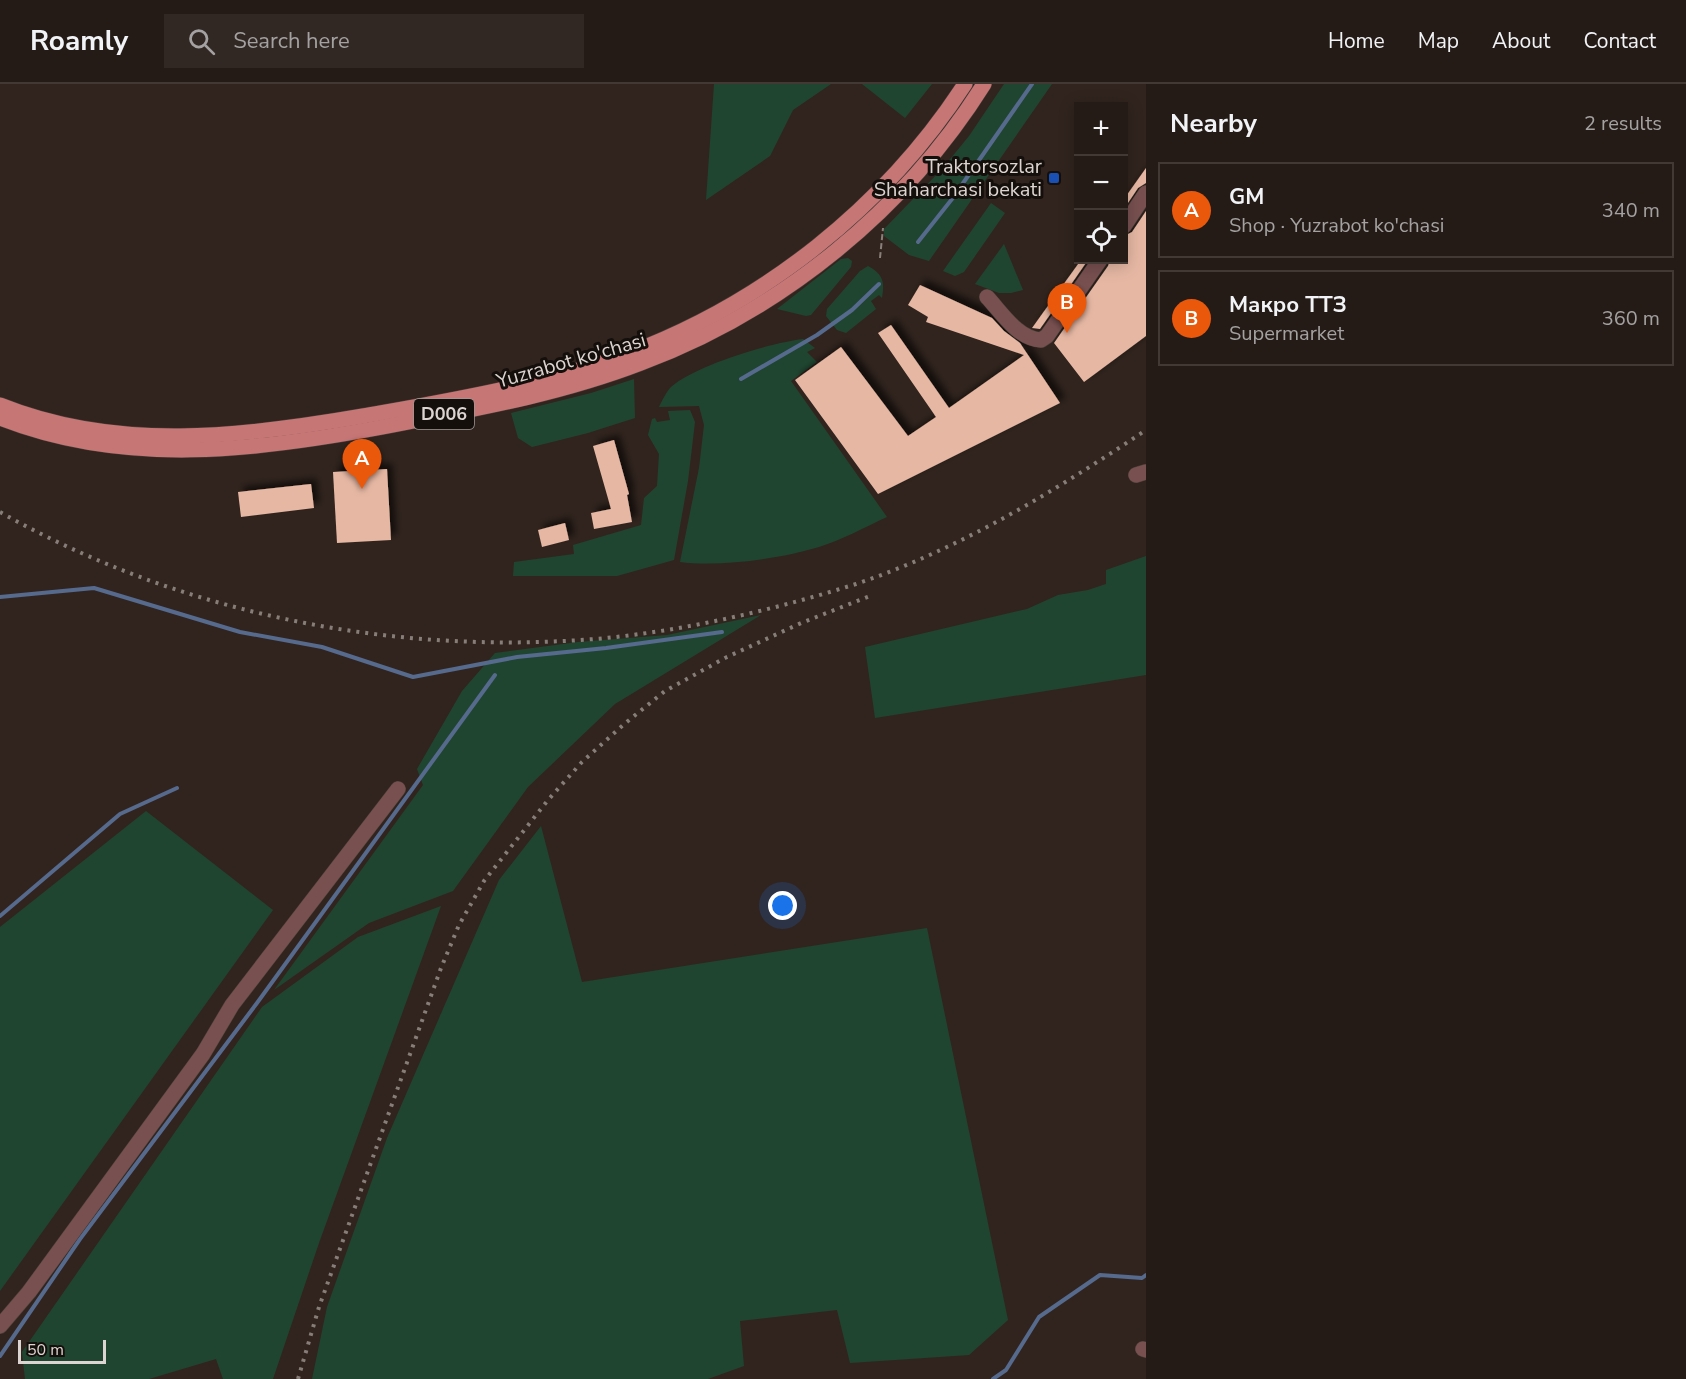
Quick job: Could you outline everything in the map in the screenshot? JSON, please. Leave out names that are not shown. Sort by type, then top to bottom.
[{"type":"main road","name":"Yuzrabot ko'chasi","points":[[0,405],[48,421],[135,436],[228,435],[302,426],[485,393],[591,366],[678,333],[765,283],[844,225],[876,196],[903,166],[965,84]]},
{"type":"main road","name":"Yuzrabot ko'chasi","points":[[0,418],[50,434],[94,443],[136,449],[209,450],[295,442],[484,407],[601,377],[695,341],[769,298],[853,237],[888,204],[929,159],[984,84]]},
{"type":"main road","points":[[844,225],[853,237]]},
{"type":"lane","points":[[1128,220],[1146,193]]},
{"type":"lane","points":[[987,297],[1016,328],[1031,338],[1041,340],[1047,336],[1097,264]]},
{"type":"lane","points":[[0,1326],[29,1292],[196,1064],[232,1005],[398,789]]},
{"type":"green space","points":[[714,84],[831,84],[793,110],[770,156],[706,200]]},
{"type":"green space","points":[[862,84],[932,84],[905,118]]},
{"type":"green space","points":[[1004,84],[1052,84],[929,261],[909,255],[884,236],[884,229],[942,169],[969,136]]},
{"type":"green space","points":[[991,203],[1005,213],[964,272],[955,276],[943,271]]},
{"type":"green space","points":[[1004,244],[1023,290],[999,293],[975,284]]},
{"type":"green space","points":[[848,258],[852,261],[851,267],[811,315],[806,316],[777,309],[841,259]]},
{"type":"green space","points":[[868,266],[882,279],[882,298],[879,295],[871,301],[876,309],[846,333],[837,330],[826,316],[827,309],[860,271]]},
{"type":"green space","points":[[803,339],[815,348],[807,352],[817,362],[791,381],[887,517],[828,544],[786,555],[731,563],[680,562],[699,468],[704,425],[699,406],[659,407],[664,397],[671,387],[682,379],[715,363],[753,350]]},
{"type":"green space","points":[[634,379],[635,418],[532,447],[518,438],[511,413],[591,393]]},
{"type":"green space","points":[[690,410],[695,422],[688,481],[674,560],[617,576],[513,576],[514,562],[574,554],[573,545],[641,525],[644,498],[657,486],[659,454],[648,435],[652,419],[655,418],[657,422],[670,420],[668,411]]},
{"type":"green space","points":[[1146,556],[1146,675],[875,718],[865,647],[1027,609],[1058,595],[1088,590],[1106,584],[1106,570]]},
{"type":"green space","points":[[761,615],[615,704],[528,787],[453,891],[369,923],[274,990],[423,785],[417,769],[462,691],[495,653],[578,642],[667,635]]},
{"type":"green space","points":[[146,811],[273,910],[0,1291],[0,927]]},
{"type":"green space","points":[[541,826],[582,982],[927,928],[1008,1320],[969,1355],[850,1363],[837,1310],[740,1321],[744,1366],[708,1379],[312,1379],[327,1307],[387,1138],[499,880]]},
{"type":"green space","points":[[441,906],[319,1243],[273,1379],[223,1379],[216,1359],[149,1379],[25,1379],[22,1352],[262,1007],[358,937]]},
{"type":"building","points":[[1146,168],[1146,183],[1138,188],[1128,203],[1128,193]]},
{"type":"building","points":[[1146,211],[1146,336],[1084,382],[1054,343],[1109,264],[1128,264],[1128,234],[1132,232]]},
{"type":"building","points":[[1078,264],[1085,264],[1040,329],[1032,328]]},
{"type":"building","points":[[920,285],[992,318],[1020,343],[1060,403],[878,494],[795,380],[841,347],[908,436],[936,417],[878,333],[891,325],[949,408],[1024,355],[926,322],[928,317],[908,305]]},
{"type":"building","points":[[614,440],[629,494],[627,495],[632,522],[594,529],[591,513],[611,509],[593,446]]},
{"type":"building","points":[[387,469],[391,540],[337,543],[333,472]]},
{"type":"building","points":[[311,484],[314,508],[241,517],[238,492]]},
{"type":"building","points":[[565,523],[569,540],[542,547],[538,530]]},
{"type":"waterway","points":[[918,242],[952,199],[1032,84]]},
{"type":"waterway","points":[[741,379],[817,335],[852,310],[879,284]]},
{"type":"waterway","points":[[0,597],[94,588],[240,632],[322,647],[413,677],[517,657],[606,648],[722,632]]},
{"type":"waterway","points":[[0,1356],[80,1239],[257,1003],[495,675]]},
{"type":"waterway","points":[[0,916],[120,814],[177,788]]},
{"type":"waterway","points":[[993,1379],[1006,1370],[1039,1317],[1100,1275],[1142,1278],[1146,1275]]},
{"type":"railway","points":[[0,512],[70,548],[142,578],[217,602],[294,621],[371,634],[450,641],[528,642],[606,638],[669,630],[764,610],[856,584],[895,570],[1006,517],[1077,475],[1146,430]]},
{"type":"railway","points":[[298,1379],[319,1307],[441,968],[459,925],[484,881],[548,800],[582,762],[665,691],[725,658],[801,623],[870,596]]},
{"type":"place","name":"Traktorsozlar Shaharchasi bekati","points":[[1054,178]]},
{"type":"place","name":"Макро ТТЗ","points":[[1067,333]]},
{"type":"place","name":"GM","points":[[362,489]]}]
